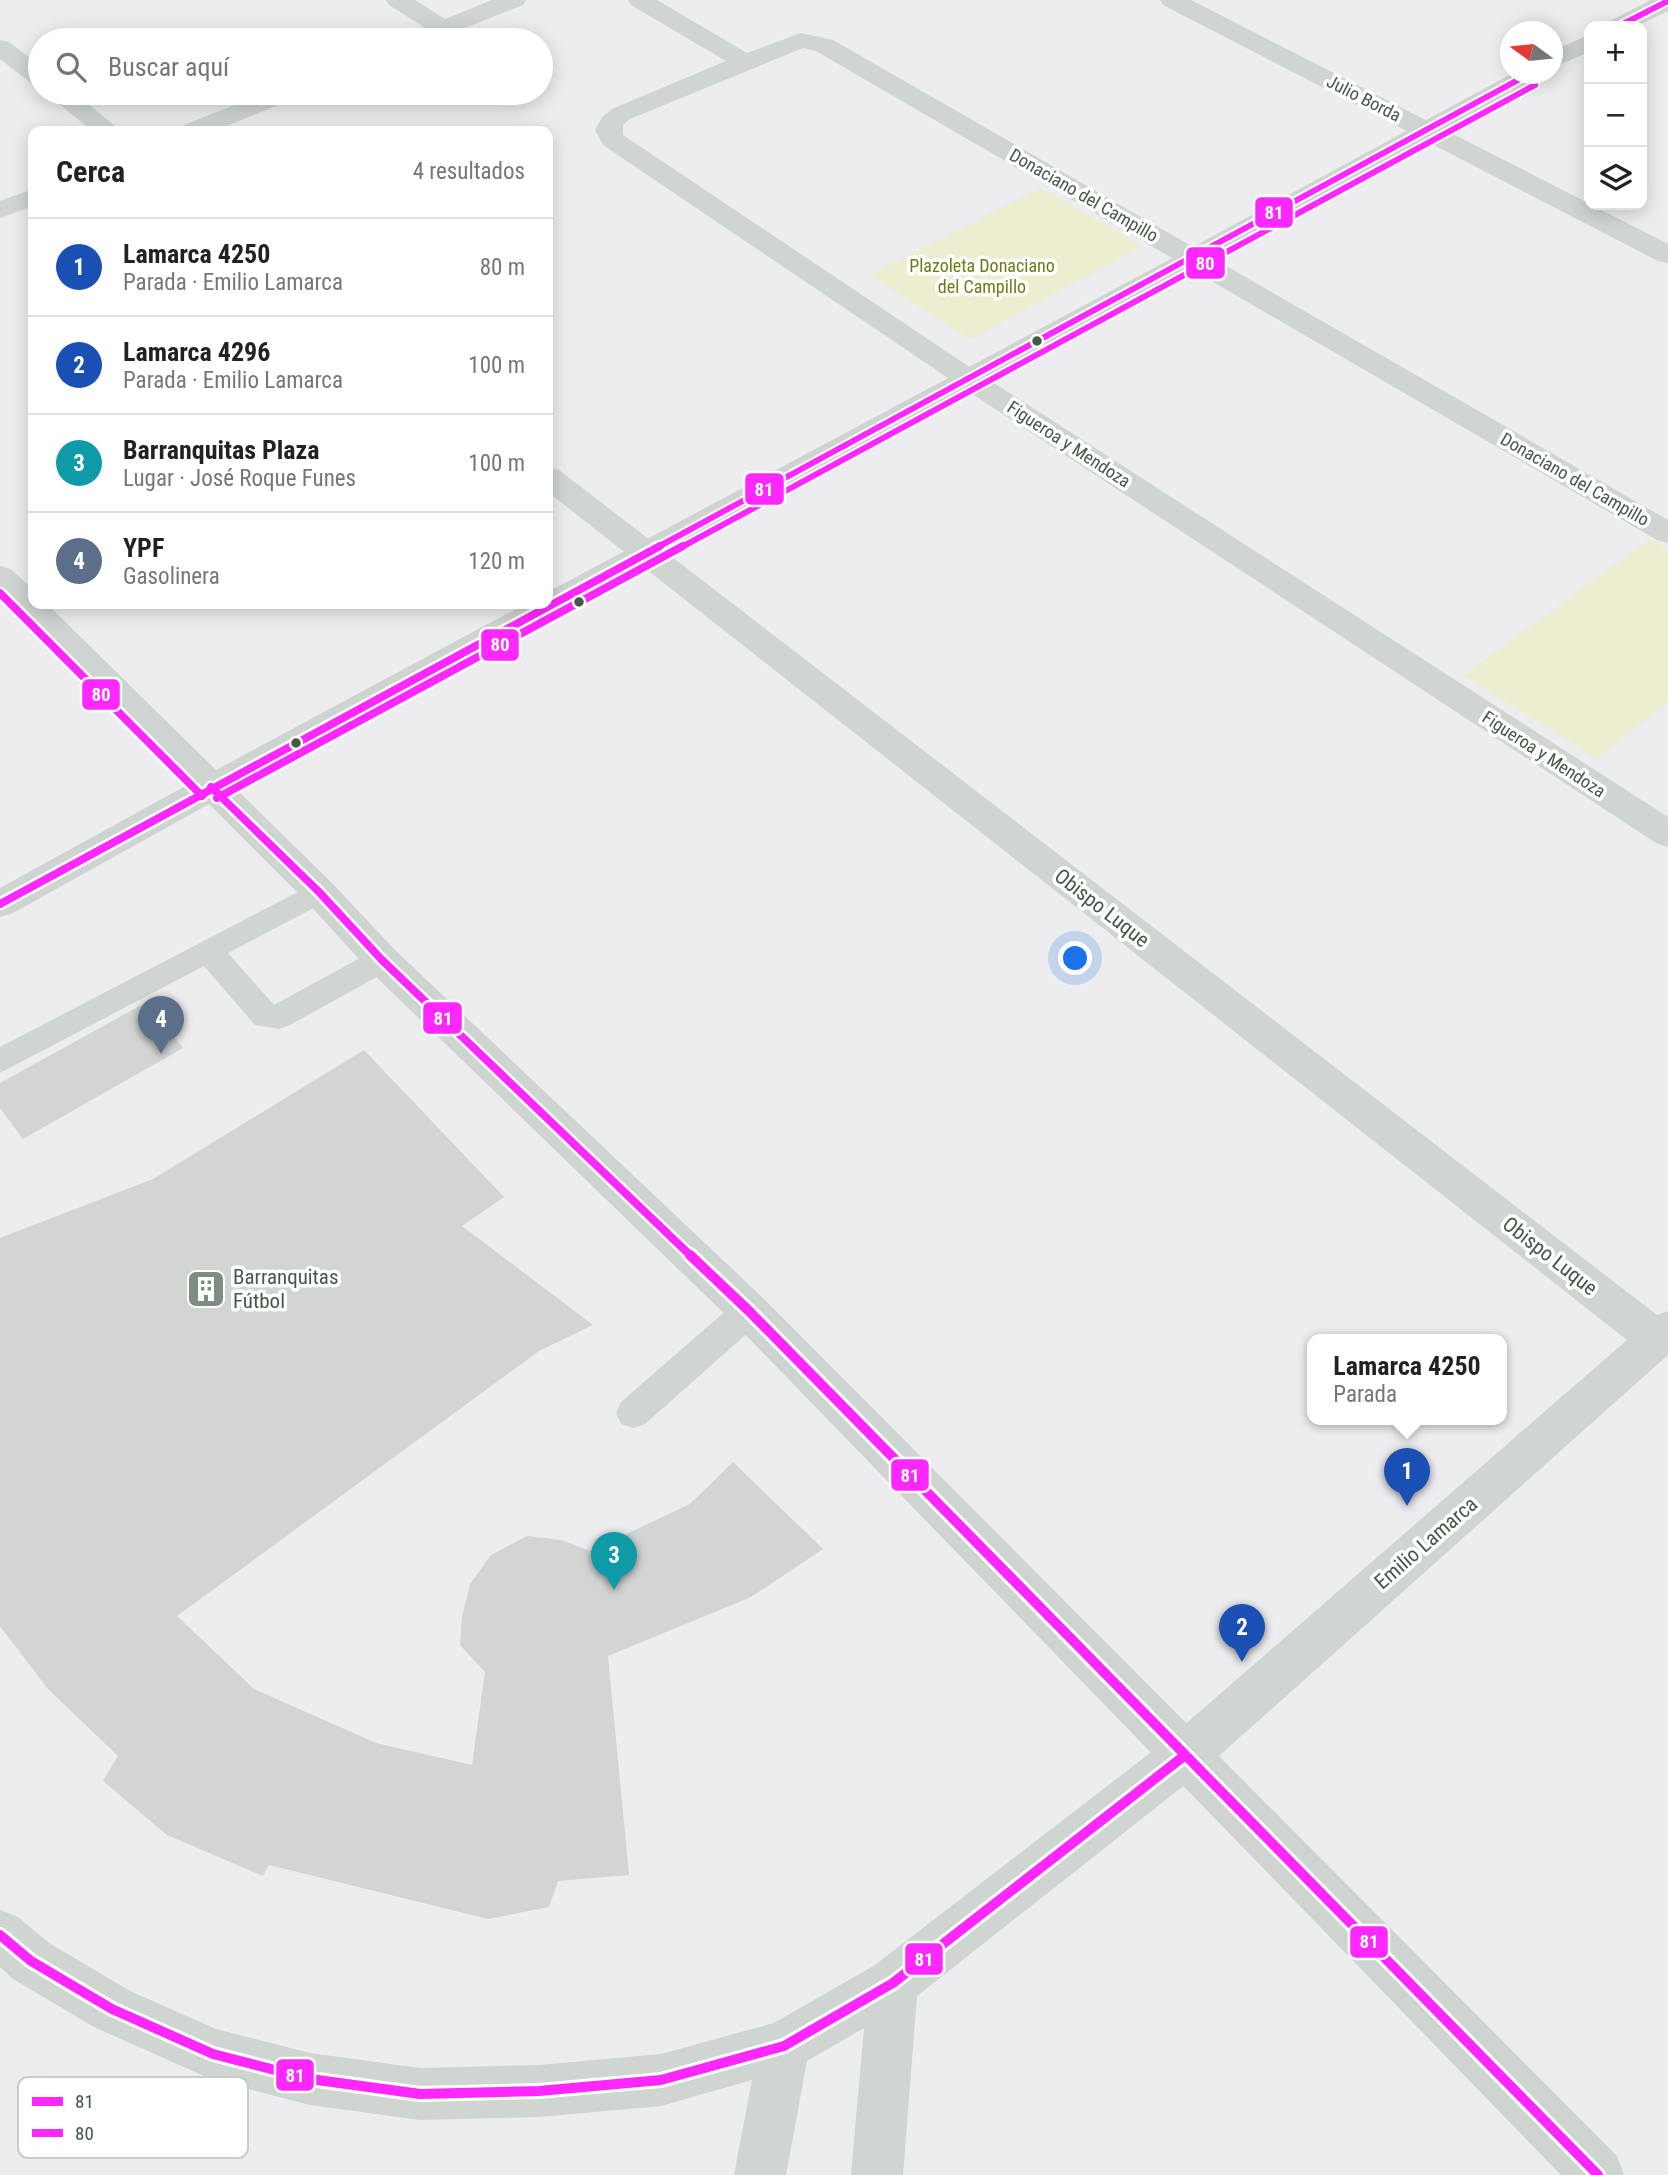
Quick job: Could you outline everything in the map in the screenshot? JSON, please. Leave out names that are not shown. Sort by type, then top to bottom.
[{"type":"main road","points":[[1629,21],[1668,1]]},
{"type":"main road","points":[[1563,55],[1584,45]]},
{"type":"main road","points":[[553,602],[1194,258],[1510,84]]},
{"type":"main road","points":[[0,576],[28,604]]},
{"type":"main road","points":[[33,609],[319,892],[382,960],[749,1311],[1598,2175]]},
{"type":"main road","points":[[0,904],[540,609]]},
{"type":"street","points":[[398,0],[440,28]]},
{"type":"street","points":[[444,28],[514,0]]},
{"type":"street","points":[[640,0],[744,62]]},
{"type":"street","name":"Julio Borda","points":[[1172,0],[1668,255]]},
{"type":"street","name":"Donaciano del Campillo","points":[[744,62],[801,40],[824,45],[1668,533]]},
{"type":"street","points":[[0,47],[28,69]]},
{"type":"street","name":"Figueroa y Mendoza","points":[[744,62],[621,114],[611,122],[608,130],[612,139],[967,378],[1668,834]]},
{"type":"street","points":[[74,105],[102,126]]},
{"type":"street","points":[[205,126],[257,105]]},
{"type":"street","points":[[0,210],[28,199]]},
{"type":"street","name":"Obispo Luque","points":[[553,481],[1662,1334]]},
{"type":"street","name":"Emilio Lamarca","points":[[0,1935],[31,1961],[112,2009],[213,2054],[310,2079],[420,2094],[540,2091],[661,2080],[784,2046],[893,1983],[1184,1756],[1662,1334]]},
{"type":"street","points":[[877,2175],[893,1983]]},
{"type":"street","points":[[760,2175],[784,2046]]},
{"type":"lane","points":[[0,1061],[319,892]]},
{"type":"lane","points":[[208,950],[266,1017],[279,1017],[382,960]]},
{"type":"lane","points":[[633,1413],[749,1311]]},
{"type":"green space","name":"Plazoleta Donaciano del Campillo","points":[[1041,188],[1142,246],[970,339],[870,275]]},
{"type":"green space","points":[[1650,539],[1668,550],[1668,702],[1596,758],[1464,675]]},
{"type":"building","points":[[145,1003],[183,1048],[23,1139],[0,1108],[0,1083]]},
{"type":"building","points":[[364,1050],[504,1197],[462,1226],[593,1325],[539,1351],[177,1616],[254,1689],[376,1743],[472,1765],[485,1672],[460,1645],[462,1617],[470,1584],[491,1555],[527,1536],[561,1540],[590,1551],[690,1504],[733,1462],[823,1549],[751,1597],[608,1656],[629,1875],[558,1881],[549,1907],[488,1919],[269,1865],[263,1876],[167,1835],[103,1781],[118,1756],[48,1689],[0,1626],[0,1238],[153,1179]]},
{"type":"transit line","name":"81","points":[[1629,21],[1668,1]]},
{"type":"transit line","name":"81","points":[[553,604],[1511,84]]},
{"type":"transit line","name":"80","points":[[217,798],[1535,85]]},
{"type":"transit line","name":"80","points":[[0,593],[202,796]]},
{"type":"transit line","name":"81","points":[[0,904],[543,609]]},
{"type":"transit line","name":"81","points":[[211,787],[319,892],[382,960],[749,1311],[1598,2175]]},
{"type":"transit line","name":"81","points":[[0,1935],[31,1961],[112,2009],[213,2054],[310,2079],[420,2094],[539,2091],[661,2080],[784,2046],[893,1983],[1184,1756]]},
{"type":"place","name":"YPF","points":[[161,1054]]},
{"type":"place","name":"Barranquitas Fútbol","points":[[206,1289]]},
{"type":"place","name":"Lamarca 4250","points":[[1407,1506]]},
{"type":"place","name":"Barranquitas Plaza","points":[[614,1590]]},
{"type":"place","name":"Lamarca 4296","points":[[1242,1662]]}]
